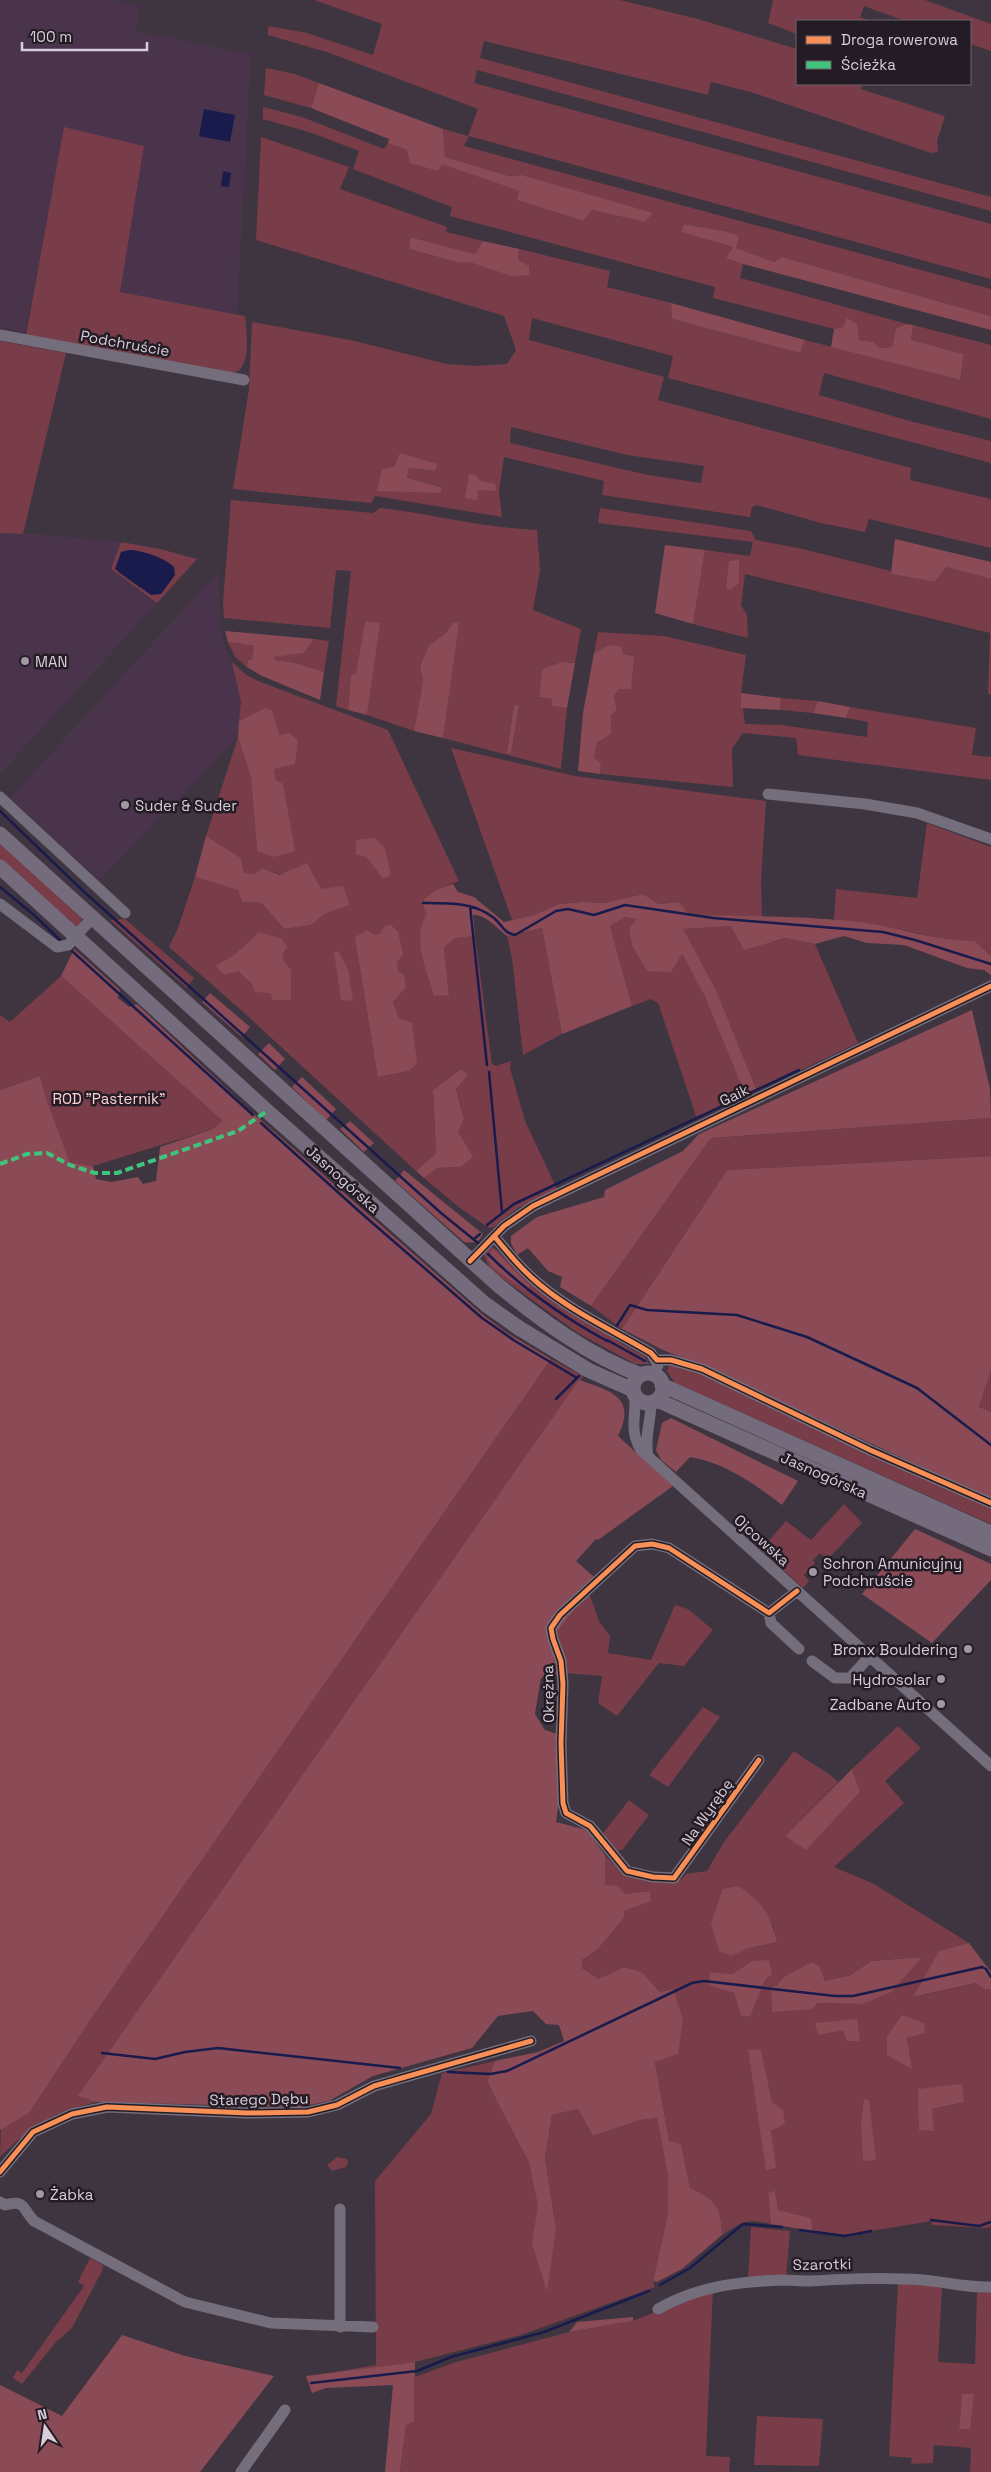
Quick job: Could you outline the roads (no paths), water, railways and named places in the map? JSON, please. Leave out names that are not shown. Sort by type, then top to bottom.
[{"type":"main road","name":"Jasnogórska","points":[[0,834],[470,1261],[512,1296],[560,1331],[619,1365],[654,1374],[991,1533]]},
{"type":"main road","name":"Jasnogórska","points":[[0,868],[267,1111],[485,1304],[519,1328],[588,1370],[634,1393]]},
{"type":"main road","points":[[267,1111],[284,1093]]},
{"type":"main road","points":[[654,1374],[662,1393],[654,1401],[641,1402],[634,1393],[635,1380],[654,1374]]},
{"type":"main road","name":"Jasnogórska","points":[[654,1401],[991,1549]]},
{"type":"street","name":"Podchruście","points":[[0,335],[244,380]]},
{"type":"street","points":[[768,794],[865,804],[918,813],[991,840]]},
{"type":"street","points":[[0,797],[125,913]]},
{"type":"street","points":[[0,904],[57,947],[68,945],[92,918]]},
{"type":"street","name":"Gaik","points":[[470,1261],[518,1214],[533,1206],[991,986]]},
{"type":"street","points":[[494,1236],[517,1264],[539,1284],[562,1300],[651,1353],[654,1374]]},
{"type":"street","points":[[654,1374],[671,1360],[702,1369],[870,1450],[991,1503]]},
{"type":"street","name":"Ojcowska","points":[[634,1393],[632,1416],[634,1435],[641,1450],[991,1766]]},
{"type":"street","points":[[648,1456],[645,1437],[654,1401]]},
{"type":"street","name":"Okrężna","points":[[674,1878],[653,1877],[627,1871],[590,1826],[566,1813],[563,1803],[561,1744],[562,1668],[552,1628],[560,1615],[634,1546],[652,1544],[669,1548],[770,1613],[771,1623],[799,1649]]},
{"type":"street","points":[[770,1613],[797,1592]]},
{"type":"street","points":[[812,1661],[835,1678],[850,1678],[869,1656]]},
{"type":"street","name":"Na Wyrębę","points":[[674,1878],[759,1760]]},
{"type":"street","name":"Starego Dębu","points":[[0,2172],[33,2132],[72,2114],[107,2107],[248,2113],[308,2112],[337,2105],[383,2083],[531,2041]]},
{"type":"street","points":[[0,2202],[5,2205],[16,2202],[21,2204],[34,2221],[185,2302],[271,2323],[373,2327]]},
{"type":"street","points":[[340,2209],[340,2326]]},
{"type":"street","name":"Szarotki","points":[[658,2309],[683,2295],[698,2290],[760,2282],[890,2278],[925,2280],[974,2288],[991,2287]]},
{"type":"street","points":[[241,2472],[285,2410]]},
{"type":"waterway","points":[[0,811],[81,889],[441,1213],[478,1243]]},
{"type":"waterway","points":[[0,887],[34,915],[61,941]]},
{"type":"waterway","points":[[423,903],[460,904],[478,909],[494,918],[503,928],[515,935],[556,911],[568,909],[594,915],[625,905],[713,918],[883,932],[991,964]]},
{"type":"waterway","points":[[470,906],[487,1065]]},
{"type":"waterway","points":[[72,951],[253,1115]]},
{"type":"waterway","points":[[487,1225],[514,1204],[799,1070]]},
{"type":"waterway","points":[[489,1072],[502,1212]]},
{"type":"waterway","points":[[261,1123],[482,1318],[515,1341],[577,1378]]},
{"type":"waterway","points":[[474,1239],[480,1234]]},
{"type":"waterway","points":[[488,1254],[544,1302],[607,1341]]},
{"type":"waterway","points":[[616,1327],[630,1305],[647,1310],[737,1315],[807,1337],[917,1388],[991,1445]]},
{"type":"waterway","points":[[607,1340],[645,1361]]},
{"type":"waterway","points":[[556,1399],[579,1376]]},
{"type":"waterway","points":[[448,2072],[490,2074],[507,2071],[692,1983],[704,1981],[835,1996],[853,1996],[982,1967],[986,1969],[991,1977]]},
{"type":"waterway","points":[[102,2053],[155,2059],[185,2052],[218,2048],[400,2068]]},
{"type":"waterway","points":[[931,2220],[979,2226],[991,2222]]},
{"type":"waterway","points":[[660,2285],[690,2268],[743,2224],[782,2227]]},
{"type":"waterway","points":[[800,2230],[845,2236],[871,2231]]},
{"type":"waterway","points":[[311,2383],[417,2371],[451,2357],[544,2332],[649,2291]]},
{"type":"place","name":"MAN","points":[[25,661]]},
{"type":"place","name":"Suder & Suder","points":[[125,805]]},
{"type":"place","name":"Schron Amunicyjny Podchruście","points":[[813,1572]]},
{"type":"place","name":"Bronx Bouldering","points":[[968,1649]]},
{"type":"place","name":"Hydrosolar","points":[[941,1679]]},
{"type":"place","name":"Zadbane Auto","points":[[941,1704]]},
{"type":"place","name":"Żabka","points":[[40,2194]]},
{"type":"park label","name":"ROD \"Pasternik\"","points":[[109,1098]]}]
